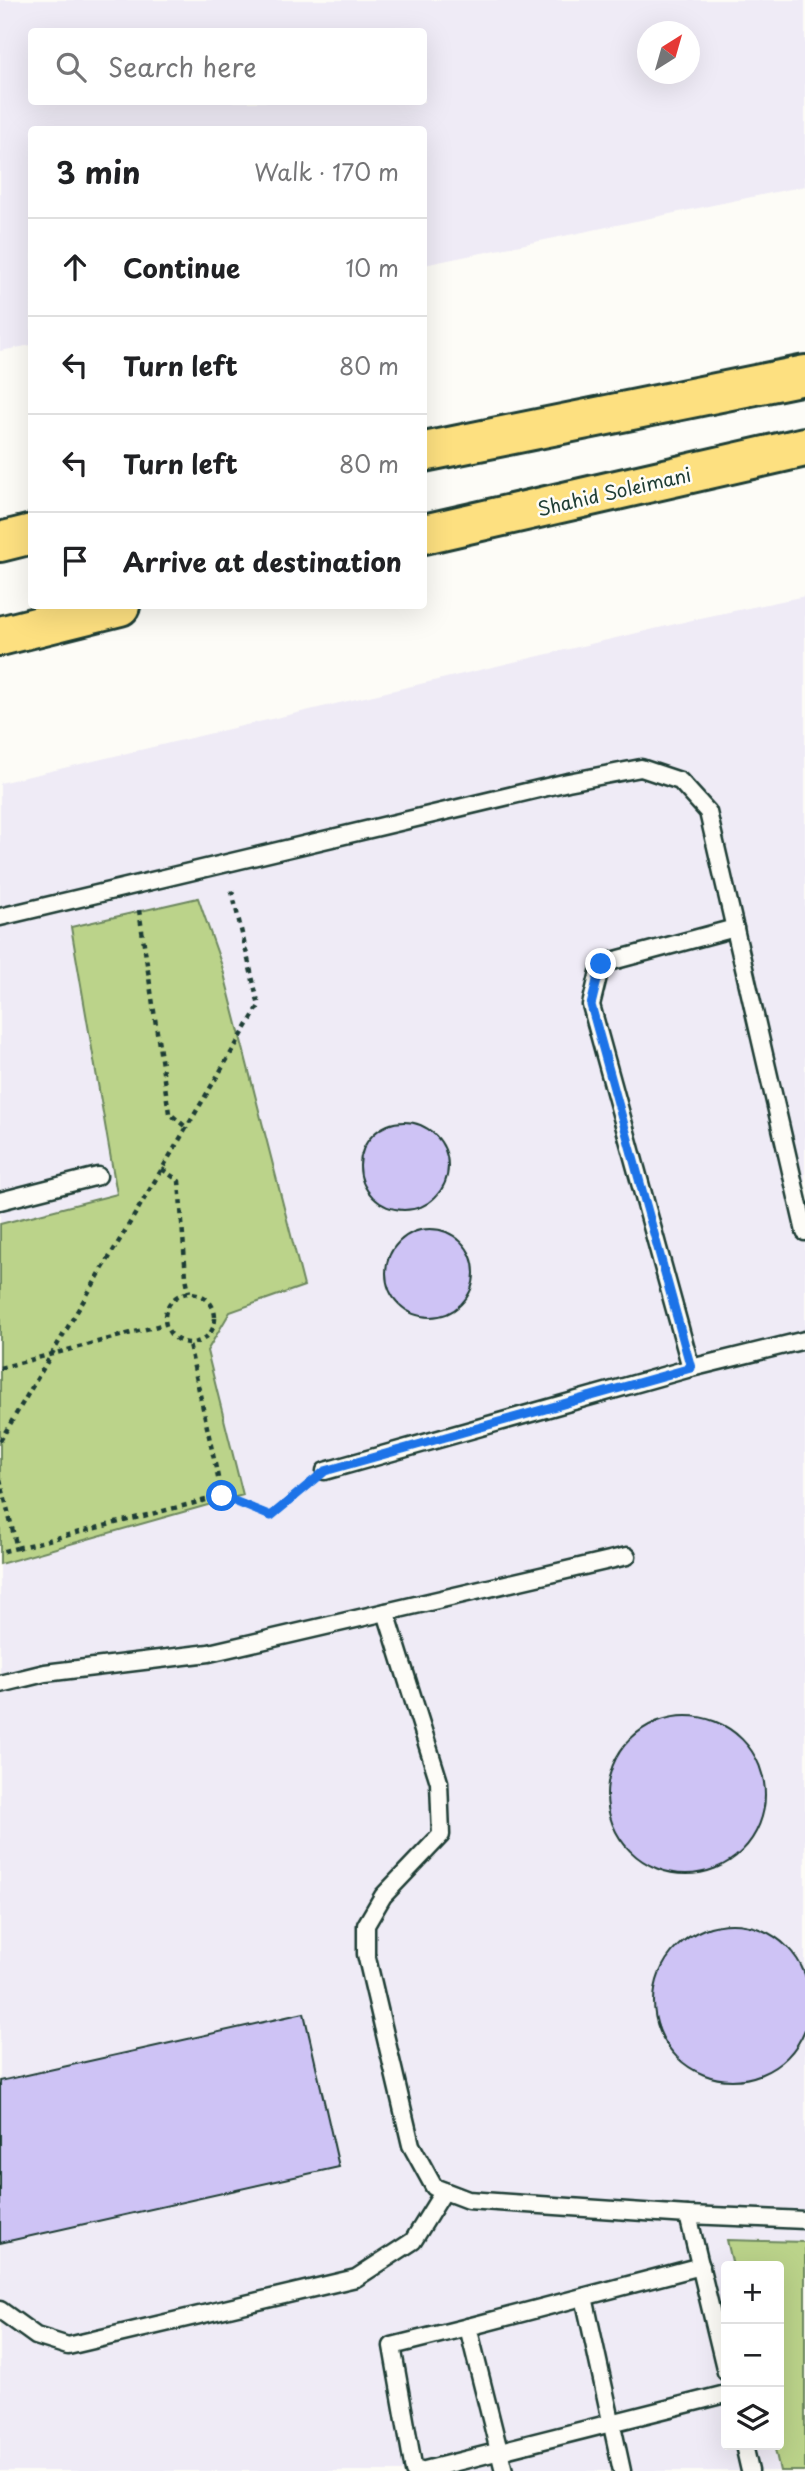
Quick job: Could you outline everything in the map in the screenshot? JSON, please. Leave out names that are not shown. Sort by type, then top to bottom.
[{"type":"highway","points":[[427,451],[805,375]]},
{"type":"highway","name":"Shahid Soleimani","points":[[427,533],[805,447]]},
{"type":"highway","points":[[0,542],[28,535]]},
{"type":"highway","points":[[0,636],[108,609]]},
{"type":"lane","points":[[0,917],[568,782],[641,768],[680,781],[708,812],[805,1232]]},
{"type":"lane","points":[[691,1368],[591,1005],[601,964],[735,928]]},
{"type":"lane","points":[[0,1200],[98,1176]]},
{"type":"lane","points":[[325,1471],[691,1368],[805,1340]]},
{"type":"lane","points":[[0,1684],[45,1673],[209,1653],[627,1556]]},
{"type":"lane","points":[[386,1612],[439,1782],[441,1835],[383,1896],[366,1925],[366,1954],[411,2145],[434,2187],[468,2200],[688,2216],[805,2220]]},
{"type":"lane","points":[[1,2308],[36,2336],[68,2346],[356,2278],[413,2241],[444,2191]]},
{"type":"lane","points":[[688,2216],[721,2351]]},
{"type":"lane","points":[[414,2471],[392,2346],[701,2266]]},
{"type":"lane","points":[[584,2297],[622,2471]]},
{"type":"lane","points":[[468,2327],[504,2471]]},
{"type":"lane","points":[[421,2471],[721,2395]]},
{"type":"lane","points":[[745,2450],[750,2471]]},
{"type":"path","points":[[0,1441],[259,1006],[226,863]]},
{"type":"path","points":[[135,885],[169,1113],[187,1128]]},
{"type":"path","points":[[162,1169],[179,1181],[189,1292]]},
{"type":"path","points":[[189,1292],[202,1296],[212,1305],[216,1318],[212,1331],[202,1341],[189,1344],[177,1340],[167,1331],[163,1318],[167,1305],[177,1296],[189,1292]]},
{"type":"path","points":[[0,1368],[165,1324]]},
{"type":"path","points":[[189,1344],[222,1496]]},
{"type":"path","points":[[0,1552],[222,1496],[271,1516],[325,1471]]},
{"type":"path","points":[[0,1479],[17,1548]]},
{"type":"shaded area","points":[[0,0],[805,0],[805,186],[427,264],[427,126],[28,126],[28,346],[0,351]]},
{"type":"shaded area","points":[[805,596],[805,2471],[0,2471],[0,783],[705,617]]},
{"type":"green space","points":[[198,898],[222,966],[304,1286],[230,1312],[207,1351],[243,1495],[0,1564],[0,1224],[117,1194],[71,927]]},
{"type":"green space","points":[[727,2240],[805,2242],[805,2471],[780,2471],[775,2450],[784,2450],[784,2261],[732,2261]]},
{"type":"building","points":[[404,1122],[429,1129],[441,1141],[448,1166],[441,1191],[429,1203],[404,1210],[379,1203],[367,1191],[360,1166],[367,1141],[379,1129]]},
{"type":"building","points":[[430,1229],[455,1236],[467,1248],[474,1273],[467,1298],[455,1310],[430,1317],[405,1310],[393,1298],[386,1273],[393,1248],[405,1236]]},
{"type":"building","points":[[686,1716],[716,1722],[742,1739],[759,1765],[765,1795],[759,1825],[742,1851],[716,1868],[686,1874],[656,1868],[630,1851],[613,1825],[607,1795],[613,1765],[630,1739],[656,1722]]},
{"type":"building","points":[[732,1924],[762,1929],[788,1946],[805,1972],[805,2032],[788,2058],[762,2075],[732,2080],[702,2075],[676,2058],[659,2032],[654,2002],[659,1972],[676,1946],[702,1929]]},
{"type":"building","points":[[304,2013],[339,2167],[0,2243],[0,2081]]},
{"type":"route","points":[[222,1496],[271,1516],[325,1471],[691,1368],[591,1005],[601,964]]}]
